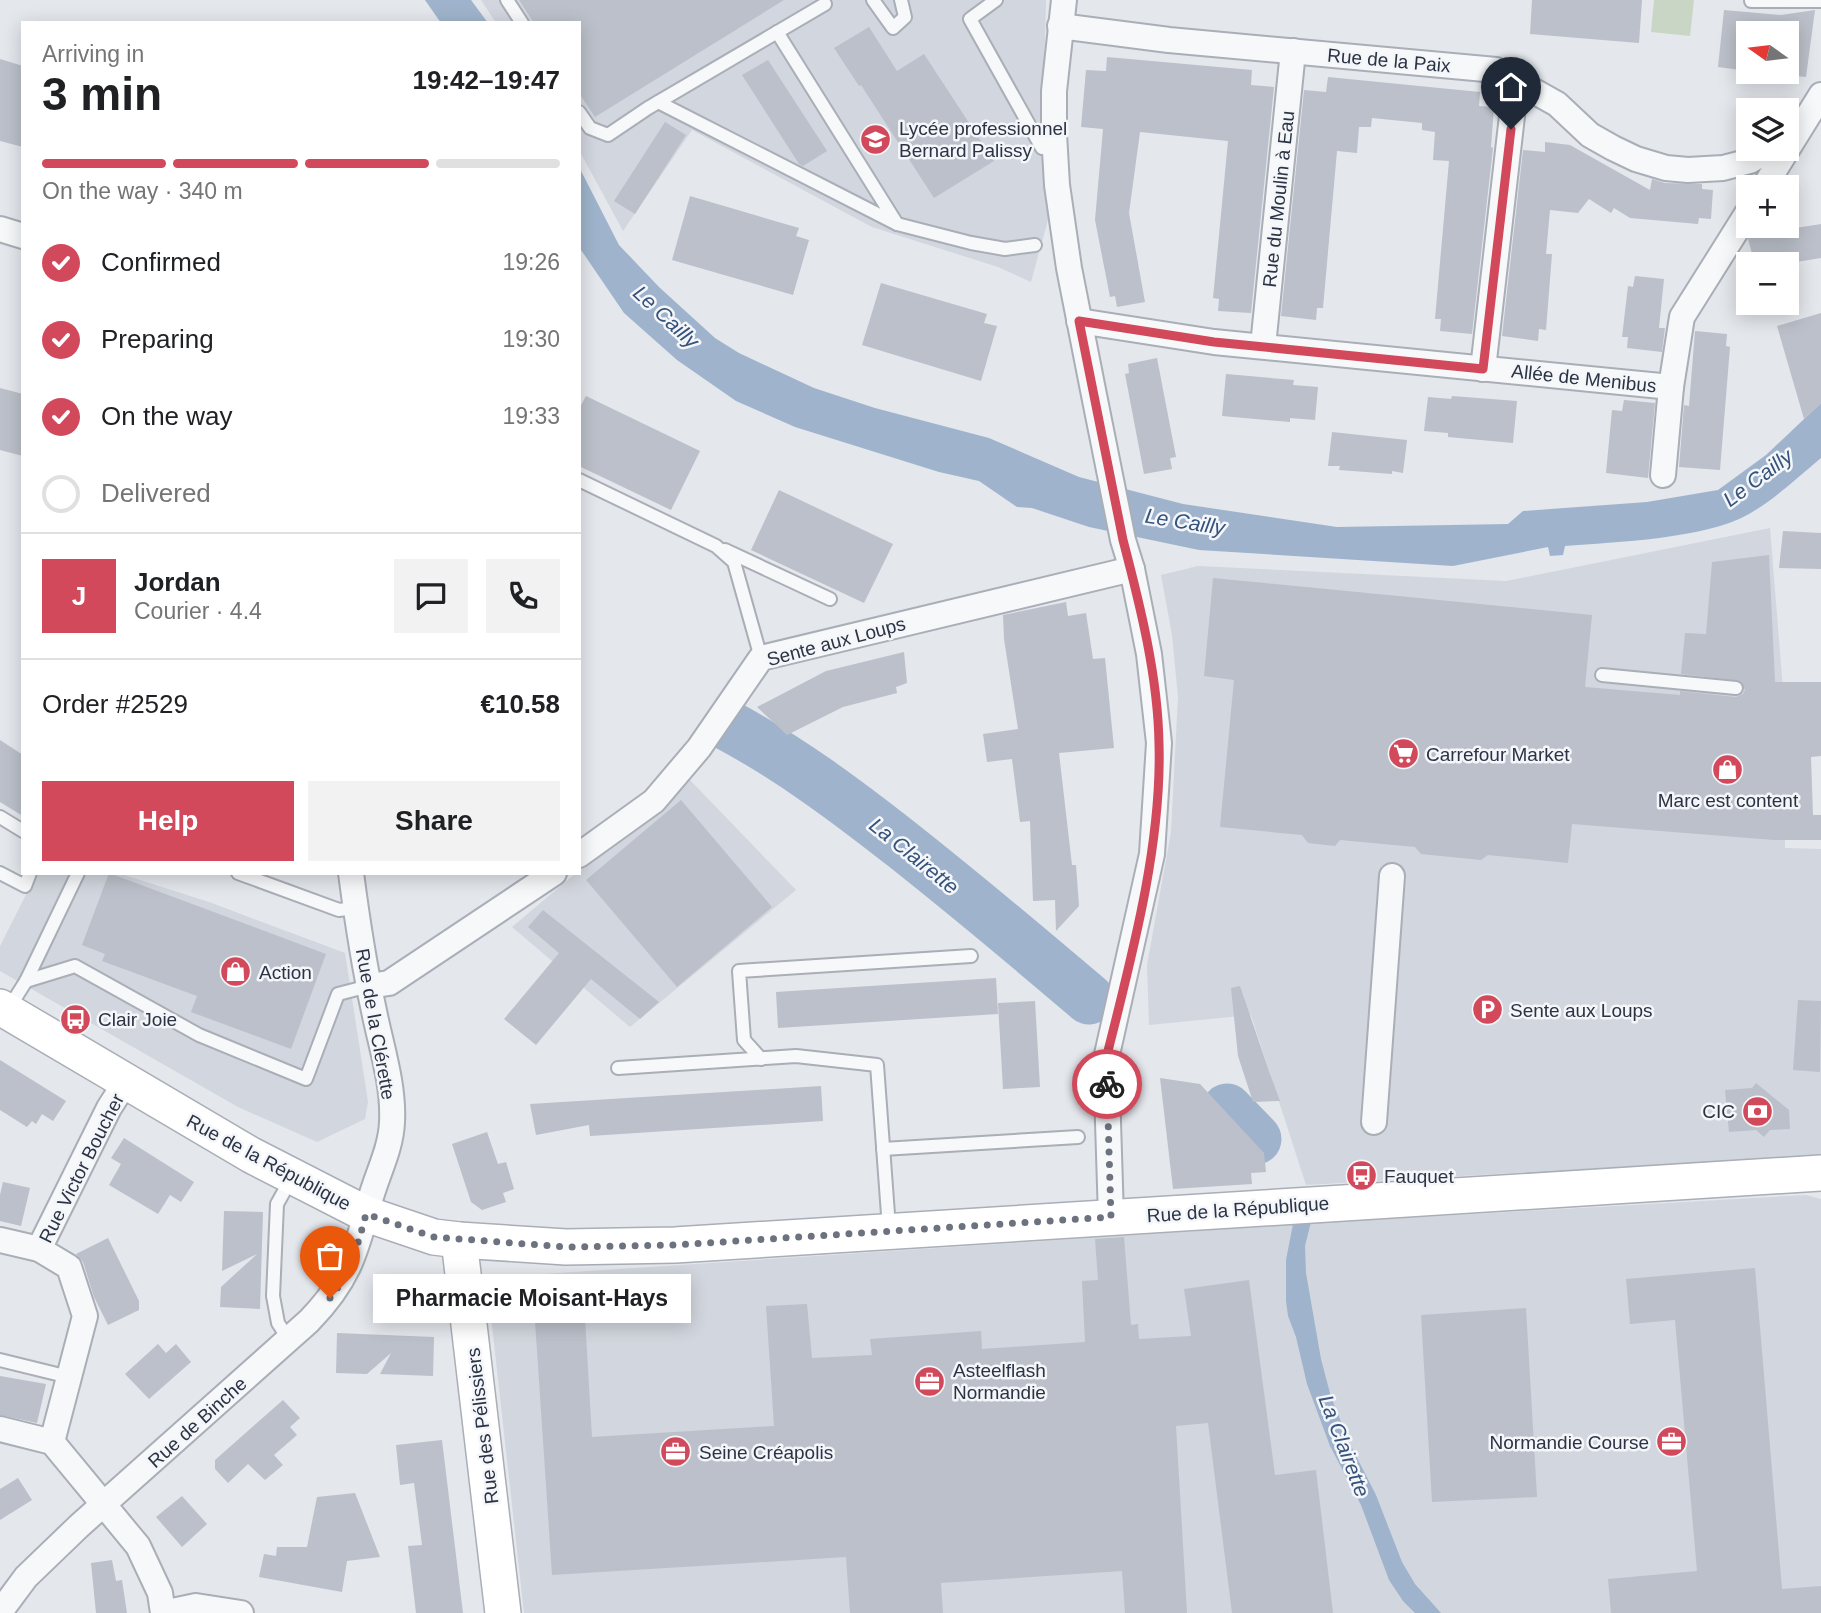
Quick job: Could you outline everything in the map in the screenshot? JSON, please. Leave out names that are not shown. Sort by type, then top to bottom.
[{"type":"street","points":[[1064,0],[1054,91],[1057,185],[1079,321],[1149,654],[1159,743],[1152,854],[1106,1059],[1111,1217]]},
{"type":"street","name":"Rue de la Paix","points":[[1060,26],[1169,40],[1496,71],[1557,104],[1590,135],[1636,159],[1688,170],[1723,168],[1743,161]]},
{"type":"street","name":"Rue du Moulin à Eau","points":[[1263,346],[1293,51]]},
{"type":"street","points":[[1483,369],[1516,81]]},
{"type":"street","points":[[1799,123],[1821,95]]},
{"type":"street","points":[[0,229],[21,235]]},
{"type":"street","name":"Allée de Menibus","points":[[1663,475],[1671,387],[1682,317],[1736,231]]},
{"type":"street","name":"Allée de Menibus","points":[[1079,321],[1214,342],[1671,387]]},
{"type":"street","name":"Sente aux Loups","points":[[581,854],[654,801],[698,748],[761,658],[1132,569]]},
{"type":"street","name":"Rue de la Clérette","points":[[351,875],[369,986],[390,1090],[392,1119],[390,1138],[366,1214]]},
{"type":"street","points":[[369,986],[389,983],[398,978],[551,875]]},
{"type":"street","points":[[1374,1122],[1392,876]]},
{"type":"street","name":"Rue de la République","points":[[4,1009],[125,1083],[292,1177],[366,1214],[447,1238],[566,1247],[604,1247],[890,1232],[1821,1173]]},
{"type":"street","name":"Rue Victor Boucher","points":[[52,1442],[85,1315],[69,1267],[39,1249],[109,1108],[125,1083]]},
{"type":"street","name":"Rue de Binche","points":[[0,1612],[26,1577],[321,1309],[340,1285],[358,1245],[366,1214]]},
{"type":"street","name":"Rue des Pélissiers","points":[[447,1238],[503,1613]]},
{"type":"street","points":[[0,1240],[39,1249]]},
{"type":"street","points":[[0,1429],[52,1442],[138,1546],[160,1593],[163,1613],[197,1606],[241,1613]]},
{"type":"lane","points":[[507,0],[521,21]]},
{"type":"lane","points":[[873,0],[894,28],[905,17],[901,0]]},
{"type":"lane","points":[[996,0],[970,19],[1042,148],[1054,91]]},
{"type":"lane","points":[[1751,1],[1821,1]]},
{"type":"lane","points":[[581,115],[590,128],[608,135],[658,102],[825,4]]},
{"type":"lane","points":[[777,32],[897,224]]},
{"type":"lane","points":[[658,102],[897,224],[1005,249],[1035,245]]},
{"type":"lane","points":[[581,481],[830,599]]},
{"type":"lane","points":[[716,546],[734,562],[761,658]]},
{"type":"lane","points":[[1602,675],[1736,688]]},
{"type":"lane","points":[[0,817],[21,830]]},
{"type":"lane","points":[[0,873],[24,886],[29,875]]},
{"type":"lane","points":[[4,1009],[26,981],[77,875]]},
{"type":"lane","points":[[243,875],[339,910],[356,908]]},
{"type":"lane","points":[[761,1059],[744,1040],[739,971],[971,956]]},
{"type":"lane","points":[[26,981],[75,966],[199,1035],[306,1079],[338,994],[369,986]]},
{"type":"lane","points":[[618,1068],[796,1056],[877,1065],[890,1232]]},
{"type":"lane","points":[[883,1149],[1078,1137]]},
{"type":"lane","points":[[289,1340],[278,1322],[273,1296],[277,1204],[292,1177]]},
{"type":"lane","points":[[0,1360],[69,1377]]},
{"type":"shaded area","name":"Lycée professionnel Bernard Palissy","points":[[481,0],[1046,0],[1042,148],[1051,209],[1031,282],[998,267],[872,227],[692,130],[623,231],[581,154],[581,21],[495,21]]},
{"type":"shaded area","points":[[1770,528],[1783,690],[1785,848],[1821,849],[1821,1155],[1306,1185],[1251,1015],[1149,1025],[1147,965],[1171,832],[1178,697],[1172,635],[1161,575],[1198,566],[1506,581]]},
{"type":"shaded area","points":[[688,778],[796,890],[630,1027],[512,927],[574,875],[581,875],[581,869]]},
{"type":"shaded area","points":[[36,875],[124,875],[209,902],[345,953],[368,1102],[365,1119],[317,1142],[238,1107],[0,971],[0,946]]},
{"type":"shaded area","points":[[1806,1195],[1821,1199],[1821,1613],[524,1613],[490,1307],[528,1275],[1317,1223]]},
{"type":"green space","points":[[1654,0],[1694,0],[1690,36],[1651,32]]},
{"type":"water","points":[[425,0],[471,0],[487,21],[440,21]]},
{"type":"water","name":"Le Cailly","points":[[581,171],[619,245],[659,287],[715,338],[739,353],[814,388],[875,408],[989,438],[1079,477],[1183,504],[1337,527],[1508,524],[1523,511],[1647,502],[1718,490],[1766,455],[1821,403],[1821,458],[1759,508],[1731,522],[1660,538],[1565,546],[1563,555],[1550,556],[1548,547],[1453,566],[1199,550],[1089,527],[1032,508],[1017,507],[979,481],[939,472],[795,427],[736,401],[677,360],[624,313],[581,250]]},
{"type":"water","points":[[1311,1222],[1305,1246],[1306,1273],[1321,1359],[1331,1397],[1350,1444],[1376,1495],[1402,1562],[1415,1584],[1441,1613],[1415,1613],[1389,1580],[1361,1505],[1330,1446],[1307,1384],[1288,1316],[1286,1260],[1293,1224]]},
{"type":"building","points":[[519,0],[784,0],[595,117],[581,96],[581,21],[533,21]]},
{"type":"building","points":[[1532,0],[1642,0],[1639,43],[1530,34]]},
{"type":"building","points":[[1724,10],[1781,15],[1815,10],[1806,77],[1799,76],[1799,21],[1736,21],[1736,69],[1718,67]]},
{"type":"building","points":[[869,27],[897,71],[924,54],[994,161],[934,198],[834,48]]},
{"type":"building","points":[[1107,57],[1252,70],[1251,85],[1274,87],[1251,313],[1218,311],[1219,299],[1213,298],[1228,141],[1140,132],[1129,213],[1145,302],[1117,307],[1115,296],[1110,297],[1095,220],[1103,129],[1081,127],[1086,70],[1106,71]]},
{"type":"building","points":[[0,59],[21,65],[21,146],[0,141]]},
{"type":"building","points":[[768,60],[827,151],[803,166],[799,164],[742,75]]},
{"type":"building","points":[[1328,77],[1480,92],[1479,106],[1494,107],[1493,148],[1472,334],[1440,331],[1441,319],[1435,319],[1449,161],[1433,160],[1435,132],[1422,130],[1422,123],[1372,118],[1371,127],[1359,127],[1357,153],[1337,151],[1323,308],[1317,308],[1316,320],[1281,316],[1304,90],[1326,92]]},
{"type":"building","points":[[665,122],[686,135],[635,214],[614,201]]},
{"type":"building","points":[[1545,142],[1570,145],[1650,190],[1652,179],[1665,183],[1702,184],[1702,189],[1713,190],[1711,219],[1699,218],[1698,224],[1630,218],[1614,208],[1611,213],[1589,199],[1578,213],[1550,210],[1546,254],[1552,254],[1546,330],[1539,329],[1538,341],[1502,336],[1523,150],[1545,152]]},
{"type":"building","points":[[690,196],[799,228],[796,236],[809,240],[793,295],[672,260]]},
{"type":"building","points":[[1821,224],[1821,258],[1799,262],[1799,252],[1752,252],[1749,238],[1799,238],[1799,227]]},
{"type":"building","points":[[1635,276],[1664,279],[1659,328],[1665,328],[1662,352],[1627,348],[1628,337],[1622,337],[1628,286],[1633,287]]},
{"type":"building","points":[[881,283],[987,314],[984,323],[997,326],[981,381],[862,345]]},
{"type":"building","points":[[1821,313],[1821,403],[1804,419],[1777,326]]},
{"type":"building","points":[[1695,331],[1727,334],[1726,346],[1730,347],[1720,470],[1679,467],[1684,405],[1689,406]]},
{"type":"building","points":[[1157,358],[1176,457],[1170,458],[1172,469],[1144,474],[1125,374],[1129,373],[1128,364]]},
{"type":"building","points":[[1226,374],[1294,380],[1293,385],[1318,387],[1315,420],[1290,418],[1290,422],[1222,416]]},
{"type":"building","points":[[0,388],[21,393],[21,455],[0,450]]},
{"type":"building","points":[[586,396],[700,451],[671,510],[581,467],[581,405]]},
{"type":"building","points":[[1452,396],[1517,401],[1513,443],[1448,437],[1448,433],[1424,431],[1428,397],[1451,399]]},
{"type":"building","points":[[1624,400],[1655,403],[1648,478],[1606,473],[1612,410],[1622,411]]},
{"type":"building","points":[[1332,432],[1407,440],[1403,473],[1339,470],[1340,466],[1328,466]]},
{"type":"building","points":[[779,490],[893,544],[864,603],[751,550]]},
{"type":"building","points":[[1783,531],[1821,533],[1821,569],[1779,568]]},
{"type":"building","name":"Carrefour Market","points":[[1769,555],[1775,682],[1821,682],[1821,756],[1811,757],[1813,815],[1821,815],[1821,840],[1774,840],[1572,824],[1568,863],[1488,855],[1481,860],[1421,854],[1415,847],[1340,840],[1335,846],[1308,843],[1302,835],[1220,827],[1234,680],[1204,676],[1213,578],[1592,615],[1585,687],[1680,695],[1680,691],[1736,697],[1745,690],[1740,681],[1681,674],[1685,633],[1706,634],[1712,562]]},
{"type":"building","points":[[1066,602],[1068,616],[1086,613],[1093,659],[1105,658],[1114,748],[1059,753],[1072,865],[1076,865],[1079,906],[1056,931],[1055,900],[1033,901],[1030,821],[1020,822],[1012,759],[987,762],[983,734],[1018,729],[1004,639],[1003,615]]},
{"type":"building","points":[[904,652],[907,683],[896,687],[897,693],[843,707],[787,735],[757,707],[826,671]]},
{"type":"building","points":[[0,740],[21,754],[21,815],[0,802]]},
{"type":"building","points":[[681,800],[772,907],[677,987],[586,880]]},
{"type":"building","name":"Action","points":[[108,875],[114,875],[326,954],[291,1049],[191,1012],[197,996],[102,961],[105,954],[82,945]]},
{"type":"building","points":[[543,910],[659,1002],[640,1019],[591,979],[536,1045],[504,1019],[559,953],[528,927]]},
{"type":"building","points":[[996,978],[998,1014],[778,1028],[776,992]]},
{"type":"building","points":[[1240,986],[1280,1101],[1253,1102],[1238,1056],[1231,988]]},
{"type":"building","points":[[1798,1000],[1821,1001],[1820,1072],[1793,1070]]},
{"type":"building","points":[[1035,1001],[1040,1087],[1003,1089],[998,1003]]},
{"type":"building","points":[[0,1060],[66,1101],[53,1121],[42,1114],[36,1124],[32,1121],[27,1127],[0,1110]]},
{"type":"building","points":[[1160,1078],[1200,1084],[1264,1153],[1266,1172],[1251,1173],[1252,1184],[1173,1189]]},
{"type":"building","name":"CIC","points":[[1756,1083],[1789,1110],[1790,1129],[1770,1130],[1764,1137],[1756,1130],[1729,1132],[1725,1090],[1752,1088]]},
{"type":"building","points":[[821,1086],[823,1121],[590,1136],[589,1125],[536,1135],[530,1104]]},
{"type":"building","points":[[487,1132],[498,1164],[506,1162],[514,1189],[503,1193],[506,1202],[482,1210],[471,1202],[452,1144]]},
{"type":"building","points":[[124,1138],[194,1182],[181,1202],[170,1195],[158,1214],[109,1185],[121,1164],[111,1158]]},
{"type":"building","points":[[3,1182],[30,1188],[21,1226],[0,1221]]},
{"type":"building","points":[[224,1211],[263,1212],[260,1309],[220,1307],[221,1287],[257,1254],[222,1271]]},
{"type":"building","points":[[1124,1237],[1131,1325],[1138,1324],[1139,1339],[1191,1336],[1184,1289],[1249,1280],[1275,1475],[1316,1470],[1333,1613],[1232,1613],[1208,1423],[1176,1426],[1187,1613],[1125,1613],[1122,1571],[941,1583],[943,1613],[850,1613],[846,1557],[552,1575],[535,1321],[585,1318],[592,1437],[774,1426],[766,1306],[807,1304],[812,1358],[872,1355],[870,1339],[981,1331],[982,1349],[1085,1342],[1082,1281],[1098,1280],[1095,1239]]},
{"type":"building","points":[[108,1238],[139,1301],[139,1310],[108,1325],[94,1297],[83,1262],[76,1254]]},
{"type":"building","points":[[1755,1268],[1782,1589],[1821,1586],[1821,1613],[1611,1613],[1608,1579],[1697,1571],[1675,1320],[1630,1324],[1626,1279]]},
{"type":"building","points":[[1526,1308],[1537,1497],[1432,1502],[1421,1315]]},
{"type":"building","points":[[337,1333],[434,1337],[433,1376],[380,1374],[391,1353],[367,1374],[336,1373]]},
{"type":"building","points":[[158,1344],[166,1353],[176,1344],[191,1362],[149,1399],[125,1374]]},
{"type":"building","points":[[0,1376],[46,1384],[37,1423],[0,1415]]},
{"type":"building","points":[[283,1400],[300,1418],[290,1427],[297,1435],[274,1455],[283,1465],[265,1480],[248,1464],[228,1483],[215,1469],[215,1460]]},
{"type":"building","points":[[442,1440],[463,1613],[416,1613],[408,1546],[422,1545],[414,1483],[400,1485],[396,1445]]},
{"type":"building","points":[[18,1478],[32,1500],[0,1520],[0,1489]]},
{"type":"building","points":[[355,1493],[380,1557],[347,1561],[342,1592],[259,1577],[264,1554],[276,1556],[277,1547],[307,1547],[317,1497]]},
{"type":"building","points":[[182,1496],[207,1524],[182,1547],[156,1517]]},
{"type":"building","points":[[112,1560],[116,1581],[122,1580],[127,1613],[96,1613],[91,1563]]},
{"type":"waterway","name":"La Clairette","points":[[729,726],[797,767],[862,813],[1089,999]]},
{"type":"waterway","name":"La Clairette","points":[[1227,1109],[1256,1139]]},
{"type":"way so far","points":[[330,1298],[349,1268],[366,1214],[434,1237],[566,1247],[675,1245],[1111,1217],[1107,1084]]},
{"type":"place","name":"Lycée professionnel Bernard Palissy","points":[[876,139]]},
{"type":"place","name":"Carrefour Market","points":[[1403,754]]},
{"type":"place","name":"Marc est content","points":[[1728,769]]},
{"type":"place","name":"Action","points":[[236,972]]},
{"type":"place","name":"Sente aux Loups","points":[[1487,1010]]},
{"type":"place","name":"Clair Joie","points":[[75,1019]]},
{"type":"place","name":"CIC","points":[[1758,1111]]},
{"type":"place","name":"Fauquet","points":[[1361,1176]]},
{"type":"place","name":"Pharmacie Moisant-Hays","points":[[330,1298]]},
{"type":"place","name":"Asteelflash Normandie","points":[[930,1381]]},
{"type":"place","name":"Normandie Course","points":[[1672,1442]]},
{"type":"place","name":"Seine Créapolis","points":[[676,1452]]},
{"type":"route","points":[[1107,1084],[1106,1059],[1152,854],[1159,743],[1149,654],[1079,321],[1214,342],[1483,369],[1511,129]]}]
